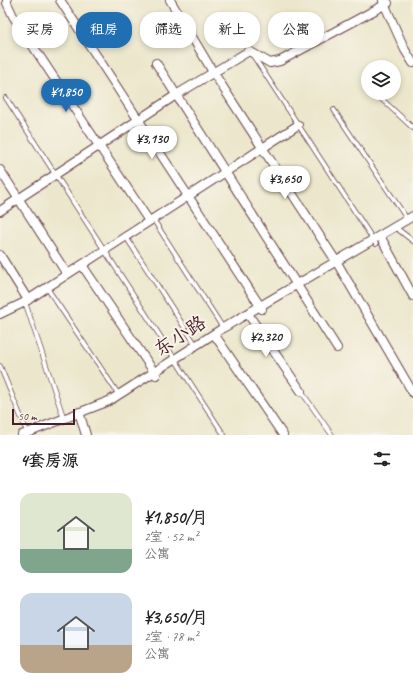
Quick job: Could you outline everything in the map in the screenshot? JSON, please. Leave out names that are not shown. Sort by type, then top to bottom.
[{"type":"street","points":[[7,0],[13,16],[100,147],[151,220]]},
{"type":"street","points":[[60,0],[261,307]]},
{"type":"street","points":[[170,0],[213,72],[337,263],[413,392]]},
{"type":"street","points":[[0,211],[100,147],[176,95],[249,51],[270,63],[280,61],[386,2]]},
{"type":"street","points":[[386,2],[413,57]]},
{"type":"street","points":[[386,2],[405,50],[413,63]]},
{"type":"street","points":[[156,63],[337,348]]},
{"type":"street","points":[[1,311],[26,301],[47,288],[298,125]]},
{"type":"street","points":[[0,170],[67,274]]},
{"type":"street","name":"东小路","points":[[27,434],[80,413],[109,404],[224,329],[411,220]]},
{"type":"street","points":[[378,240],[413,296]]},
{"type":"street","points":[[0,255],[26,301]]},
{"type":"street","points":[[82,265],[155,374]]},
{"type":"street","points":[[249,315],[301,391]]},
{"type":"street","points":[[215,335],[283,435]]},
{"type":"street","points":[[80,413],[86,435]]},
{"type":"lane","points":[[249,51],[298,125],[378,240]]},
{"type":"lane","points":[[6,98],[177,360],[224,435]]},
{"type":"lane","points":[[383,100],[413,128]]},
{"type":"lane","points":[[334,110],[411,220]]},
{"type":"lane","points":[[151,220],[224,329]]},
{"type":"lane","points":[[397,228],[413,241]]},
{"type":"lane","points":[[125,237],[197,347]]},
{"type":"lane","points":[[47,288],[120,397]]},
{"type":"lane","points":[[26,301],[64,419]]},
{"type":"lane","points":[[0,366],[27,434]]},
{"type":"lane","points":[[301,391],[332,435]]}]
